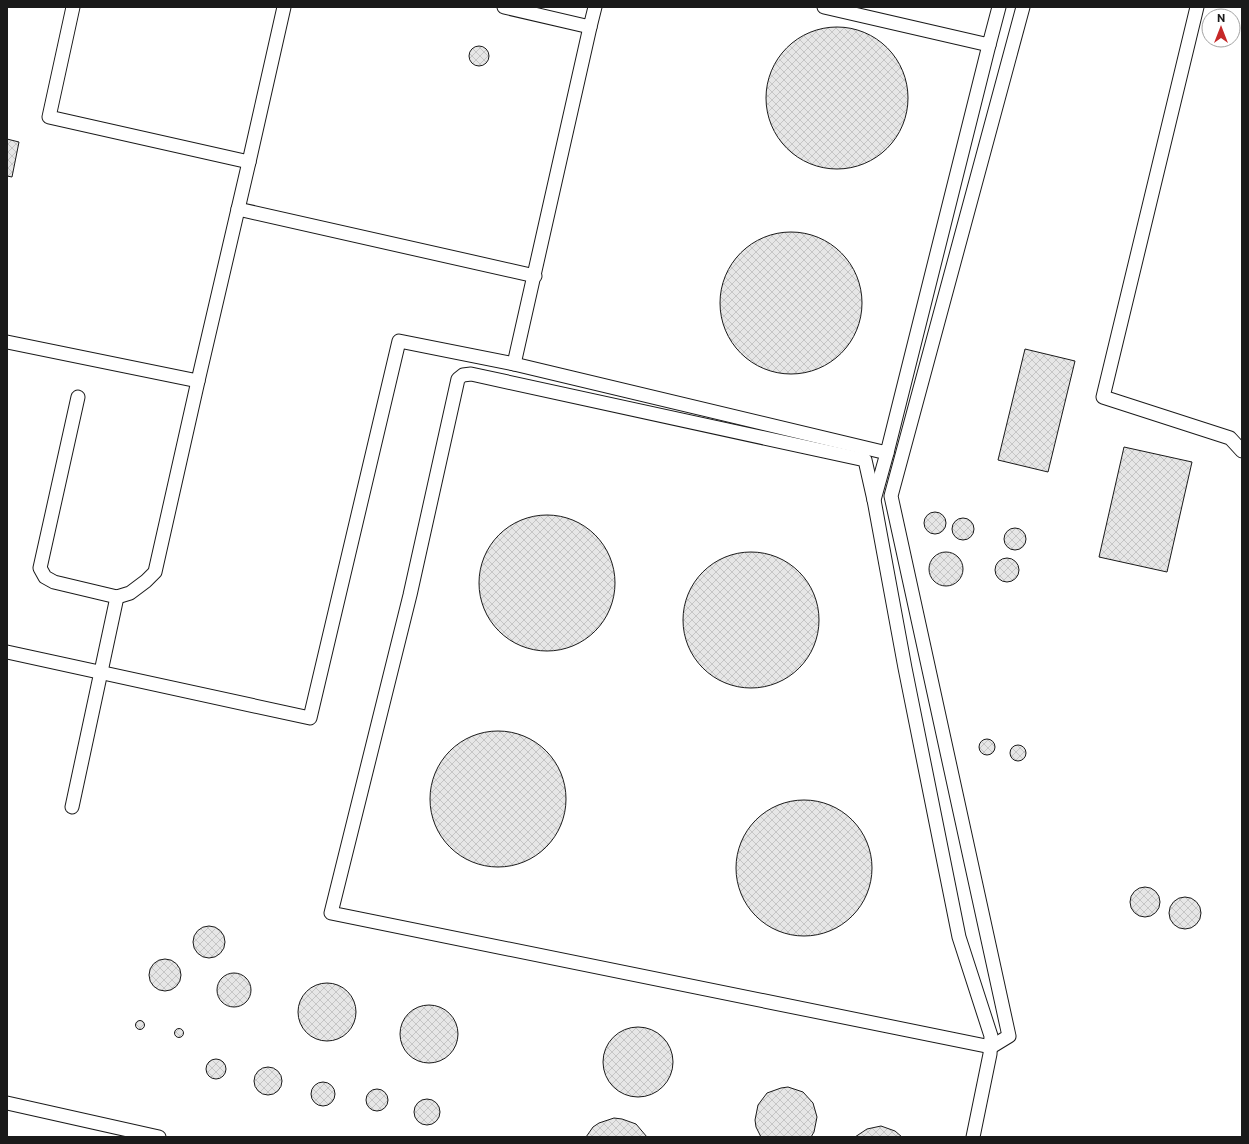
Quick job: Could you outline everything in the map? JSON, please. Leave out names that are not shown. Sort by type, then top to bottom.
[{"type":"street","points":[[73,7],[49,117],[249,162]]},
{"type":"street","points":[[78,397],[40,568],[45,577],[54,582],[117,597],[130,594],[146,581],[154,572],[284,7]]},
{"type":"street","points":[[504,7],[590,27]]},
{"type":"street","points":[[514,364],[595,7]]},
{"type":"street","points":[[824,7],[989,45]]},
{"type":"street","points":[[874,500],[998,7]]},
{"type":"street","points":[[973,1137],[991,1047],[991,1036],[959,937],[865,460],[471,374],[463,375],[458,379],[410,595],[331,913],[991,1047],[1009,1036],[890,496],[1023,7]]},
{"type":"street","points":[[1197,7],[1103,397],[1230,438],[1242,451]]},
{"type":"street","points":[[238,209],[535,276]]},
{"type":"street","points":[[7,652],[310,718],[399,341],[514,364],[887,453]]},
{"type":"street","points":[[7,342],[198,381]]},
{"type":"street","points":[[72,807],[117,597]]},
{"type":"street","points":[[7,1103],[159,1137]]},
{"type":"building","points":[[837,27],[858,30],[882,43],[892,53],[905,77],[908,98],[905,119],[892,143],[882,153],[858,166],[837,169],[816,166],[792,153],[782,143],[769,119],[766,98],[769,77],[782,53],[792,43],[816,30]]},
{"type":"building","points":[[475,46],[483,46],[489,52],[489,60],[483,66],[475,66],[469,60],[469,52]]},
{"type":"building","points":[[7,139],[19,142],[12,177],[7,176]]},
{"type":"building","points":[[791,232],[812,235],[836,248],[846,258],[859,282],[862,303],[859,324],[846,348],[836,358],[812,371],[791,374],[770,371],[746,358],[736,348],[723,324],[720,303],[723,282],[736,258],[746,248],[770,235]]},
{"type":"building","points":[[1025,349],[1075,361],[1048,472],[998,460]]},
{"type":"building","points":[[1124,447],[1192,462],[1167,572],[1099,557]]},
{"type":"building","points":[[935,512],[943,515],[946,523],[943,531],[935,534],[927,531],[924,523],[927,515]]},
{"type":"building","points":[[547,515],[573,520],[595,535],[610,557],[615,583],[610,609],[595,631],[573,646],[547,651],[521,646],[499,631],[484,609],[479,583],[484,557],[499,535],[521,520]]},
{"type":"building","points":[[963,518],[971,521],[974,529],[971,537],[963,540],[955,537],[952,529],[955,521]]},
{"type":"building","points":[[1011,528],[1019,528],[1026,535],[1026,543],[1019,550],[1011,550],[1004,543],[1004,535]]},
{"type":"building","points":[[751,552],[777,557],[799,572],[814,594],[819,620],[814,646],[799,668],[777,683],[751,688],[725,683],[703,668],[688,646],[683,620],[688,594],[703,572],[725,557]]},
{"type":"building","points":[[949,552],[958,557],[962,562],[962,576],[958,581],[953,585],[943,586],[939,585],[930,576],[929,566],[930,562],[939,553]]},
{"type":"building","points":[[1007,558],[1012,559],[1018,565],[1018,575],[1012,581],[1007,582],[1002,581],[996,575],[995,570],[996,565],[1002,559]]},
{"type":"building","points":[[498,731],[524,736],[546,751],[561,773],[566,799],[561,825],[546,847],[524,862],[498,867],[472,862],[450,847],[435,825],[430,799],[435,773],[450,751],[472,736]]},
{"type":"building","points":[[984,739],[990,739],[995,744],[993,753],[990,755],[984,755],[979,750],[979,744]]},
{"type":"building","points":[[1018,745],[1024,747],[1026,753],[1024,759],[1018,761],[1012,759],[1010,753],[1012,747]]},
{"type":"building","points":[[804,800],[830,805],[852,820],[867,842],[872,868],[867,894],[852,916],[830,931],[804,936],[778,931],[756,916],[741,894],[736,868],[741,842],[756,820],[778,805]]},
{"type":"building","points":[[1145,887],[1156,891],[1160,902],[1156,913],[1145,917],[1134,913],[1130,902],[1134,891]]},
{"type":"building","points":[[1185,897],[1191,898],[1198,904],[1201,913],[1200,919],[1194,926],[1185,929],[1179,928],[1172,922],[1169,913],[1170,907],[1176,900]]},
{"type":"building","points":[[206,926],[212,926],[222,933],[225,942],[224,948],[218,955],[212,958],[206,958],[196,951],[193,945],[193,939],[200,929]]},
{"type":"building","points":[[162,959],[168,959],[177,963],[181,975],[177,987],[168,991],[162,991],[153,987],[149,978],[149,972],[153,963]]},
{"type":"building","points":[[231,973],[237,973],[241,974],[248,980],[251,990],[250,997],[244,1004],[237,1007],[231,1007],[227,1006],[220,1000],[217,993],[217,987],[218,983],[224,976]]},
{"type":"building","points":[[321,983],[333,983],[348,991],[356,1006],[356,1018],[348,1033],[333,1041],[321,1041],[306,1033],[298,1018],[298,1006],[306,991]]},
{"type":"building","points":[[423,1005],[435,1005],[450,1013],[458,1028],[458,1040],[450,1055],[435,1063],[423,1063],[408,1055],[400,1040],[400,1028],[408,1013]]},
{"type":"building","points":[[138,1021],[142,1021],[144,1025],[142,1029],[138,1029],[136,1027],[136,1023]]},
{"type":"building","points":[[638,1027],[657,1033],[667,1043],[673,1062],[667,1081],[657,1091],[638,1097],[619,1091],[609,1081],[603,1062],[609,1043],[619,1033]]},
{"type":"building","points":[[179,1028],[184,1033],[179,1038],[174,1033]]},
{"type":"building","points":[[216,1059],[223,1062],[226,1069],[223,1076],[216,1079],[209,1076],[206,1069],[209,1062]]},
{"type":"building","points":[[268,1067],[278,1071],[282,1081],[278,1091],[268,1095],[258,1091],[254,1081],[258,1071]]},
{"type":"building","points":[[323,1082],[332,1085],[335,1094],[332,1103],[323,1106],[314,1103],[311,1094],[314,1085]]},
{"type":"building","points":[[788,1087],[803,1092],[813,1103],[817,1117],[814,1132],[811,1137],[761,1137],[756,1127],[755,1120],[758,1105],[767,1093]]},
{"type":"building","points":[[373,1089],[381,1089],[388,1096],[388,1104],[381,1111],[373,1111],[366,1104],[366,1096]]},
{"type":"building","points":[[427,1099],[436,1103],[440,1112],[436,1121],[427,1125],[418,1121],[414,1112],[418,1103]]},
{"type":"building","points":[[614,1118],[636,1124],[647,1137],[586,1137],[593,1127],[599,1123]]},
{"type":"building","points":[[881,1126],[895,1131],[902,1137],[855,1137],[867,1129]]}]
